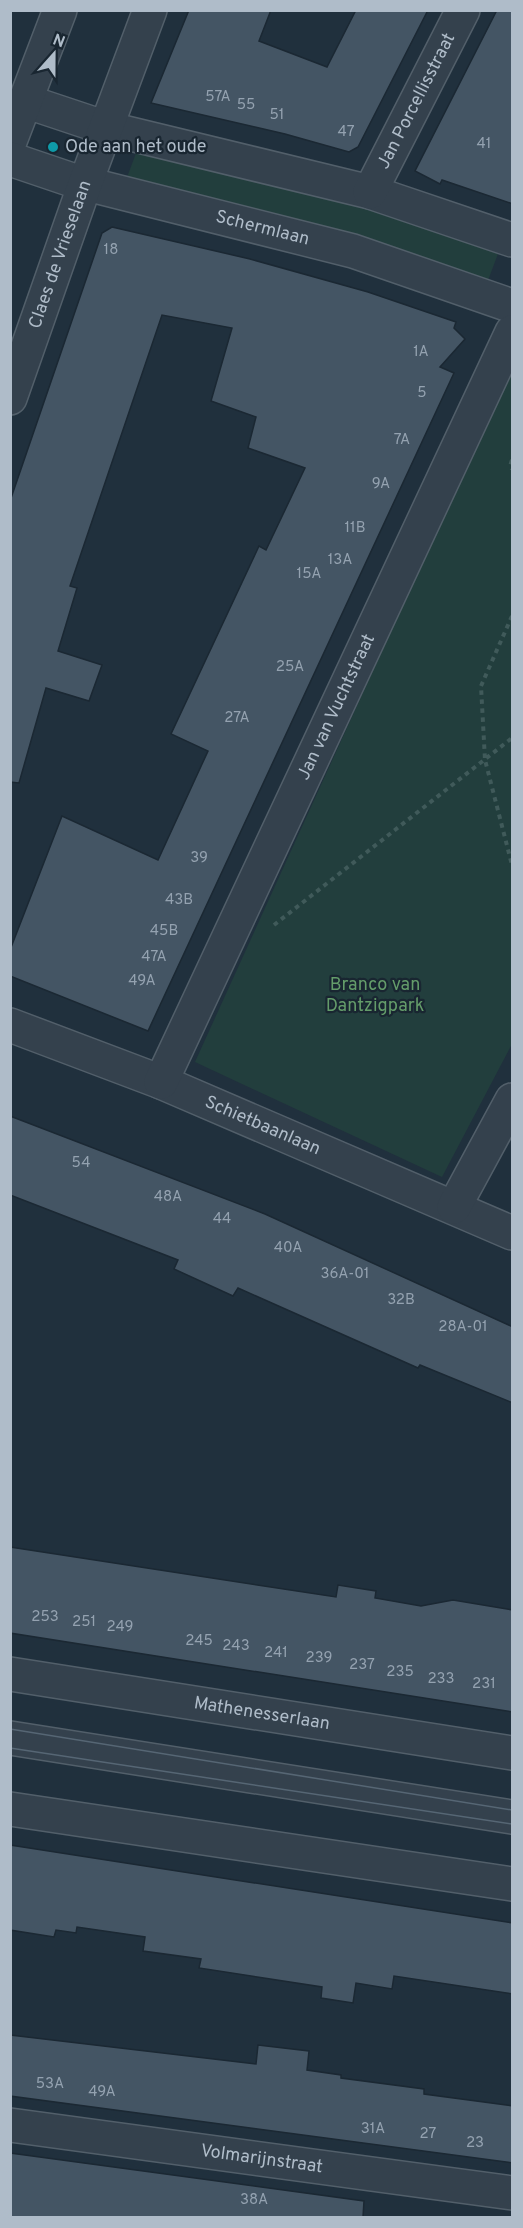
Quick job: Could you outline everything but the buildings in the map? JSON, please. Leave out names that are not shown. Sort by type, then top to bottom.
[{"type":"street","points":[[10,141],[60,10]]},
{"type":"street","name":"Claes de Vrieselaan","points":[[10,398],[85,184],[150,10]]},
{"type":"street","name":"Jan Porcellisstraat","points":[[370,192],[463,10]]},
{"type":"street","points":[[25,101],[106,128],[370,192],[513,240]]},
{"type":"street","name":"Schermlaan","points":[[10,159],[85,184],[353,251],[513,306]]},
{"type":"street","name":"Jan van Vuchtstraat","points":[[161,1082],[513,332]]},
{"type":"street","name":"Schietbaanlaan","points":[[10,1024],[161,1082],[513,1233]]},
{"type":"street","points":[[454,1207],[513,1100]]},
{"type":"street","name":"Mathenesserlaan","points":[[10,1674],[513,1753]]},
{"type":"street","points":[[10,1738],[513,1817]]},
{"type":"street","points":[[10,1809],[513,1884]]},
{"type":"street","name":"Volmarijnstraat","points":[[10,2126],[513,2193]]},
{"type":"path","points":[[513,460],[510,466],[513,469]]},
{"type":"path","points":[[513,616],[481,686],[485,760],[513,865]]},
{"type":"path","points":[[270,928],[513,738]]},
{"type":"green space","points":[[138,148],[366,206],[499,251],[487,283],[126,180]]},
{"type":"green space","name":"Branco van Dantzigpark","points":[[512,365],[512,1044],[442,1177],[195,1062]]},
{"type":"tram line","points":[[10,1729],[512,1810]]},
{"type":"tram line","points":[[10,1748],[512,1824]]},
{"type":"place","name":"Ode aan het oude","points":[[53,147]]}]
